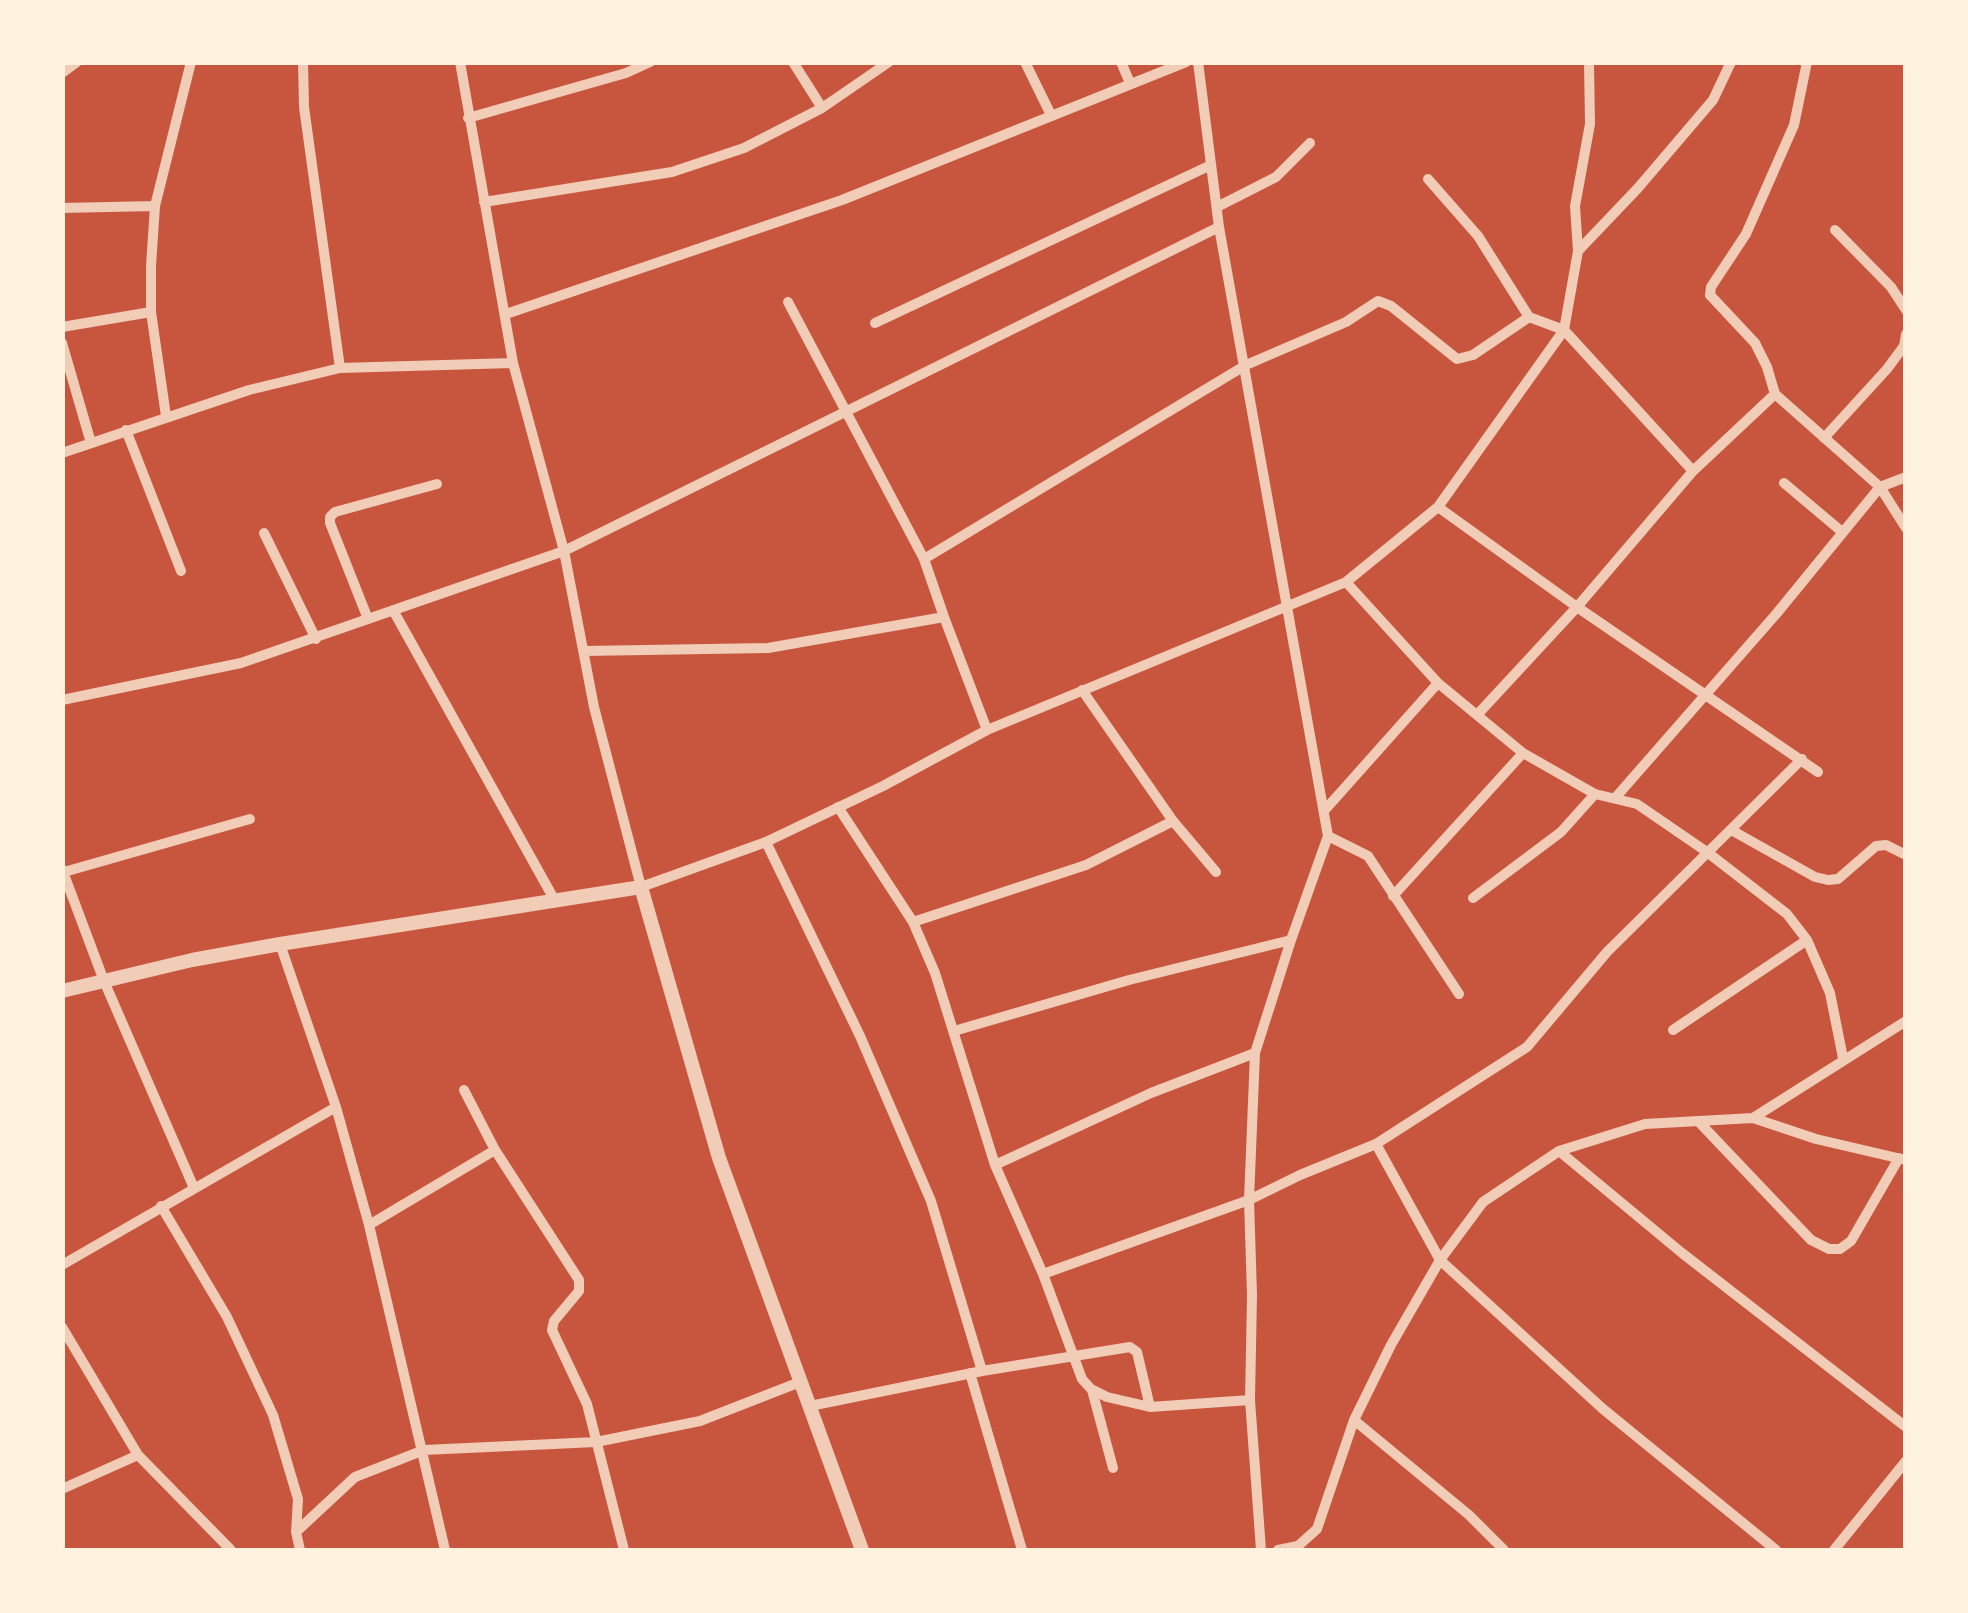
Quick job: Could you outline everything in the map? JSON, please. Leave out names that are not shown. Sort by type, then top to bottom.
[{"type":"street","points":[[62,74],[77,62]]},
{"type":"street","points":[[166,416],[151,312],[155,206],[191,62]]},
{"type":"street","points":[[303,62],[304,108],[340,368]]},
{"type":"street","points":[[460,62],[513,362],[564,552],[594,707],[641,888],[719,1158],[862,1550]]},
{"type":"street","points":[[468,118],[626,73],[650,62]]},
{"type":"street","points":[[793,62],[822,108]]},
{"type":"street","points":[[484,202],[672,172],[744,148],[822,108],[889,62]]},
{"type":"street","points":[[1025,62],[1051,115]]},
{"type":"street","points":[[1122,62],[1130,83]]},
{"type":"street","points":[[506,314],[842,200],[1186,62]]},
{"type":"street","points":[[1198,62],[1220,227],[1328,836],[1255,1053],[1250,1400],[1261,1550]]},
{"type":"street","points":[[62,991],[280,944],[641,888],[766,842],[987,730],[1346,582],[1438,507],[1564,330],[1578,251],[1575,206],[1590,124],[1589,62]]},
{"type":"street","points":[[1578,251],[1713,100],[1731,62]]},
{"type":"street","points":[[1807,62],[1794,125],[1746,234],[1711,287],[1710,295],[1755,343],[1774,394],[1880,487],[1906,528]]},
{"type":"street","points":[[1217,207],[1276,177],[1310,143]]},
{"type":"street","points":[[875,322],[1211,165]]},
{"type":"street","points":[[1428,179],[1478,236],[1530,317],[1564,330],[1693,471]]},
{"type":"street","points":[[62,208],[155,206]]},
{"type":"street","points":[[62,700],[241,662],[564,552],[1220,227]]},
{"type":"street","points":[[1834,230],[1891,288],[1906,310]]},
{"type":"street","points":[[924,559],[1246,365],[1346,322],[1378,301],[1391,306],[1457,359],[1473,356],[1530,317]]},
{"type":"street","points":[[788,302],[924,559],[987,730]]},
{"type":"street","points":[[62,327],[151,312]]},
{"type":"street","points":[[1824,438],[1887,370],[1904,346],[1906,334]]},
{"type":"street","points":[[62,343],[91,443]]},
{"type":"street","points":[[62,453],[249,390],[340,368],[513,362]]},
{"type":"street","points":[[1477,715],[1577,607],[1693,471],[1774,394]]},
{"type":"street","points":[[126,430],[181,571]]},
{"type":"street","points":[[1616,797],[1777,613],[1880,487],[1906,477]]},
{"type":"street","points":[[1784,483],[1841,532]]},
{"type":"street","points":[[368,619],[330,516],[437,484]]},
{"type":"street","points":[[1438,507],[1818,772]]},
{"type":"street","points":[[264,533],[316,638]]},
{"type":"street","points":[[1346,582],[1438,683],[1523,754],[1595,794],[1638,804],[1787,914],[1807,940],[1830,993],[1843,1058]]},
{"type":"street","points":[[393,610],[554,899]]},
{"type":"street","points":[[584,652],[768,648],[944,617]]},
{"type":"street","points":[[1324,811],[1438,683]]},
{"type":"street","points":[[1082,690],[1172,821],[1216,872]]},
{"type":"street","points":[[1394,896],[1523,754]]},
{"type":"street","points":[[1043,1274],[1250,1200],[1376,1144],[1527,1046],[1606,952],[1802,759]]},
{"type":"street","points":[[1473,898],[1561,832],[1595,794]]},
{"type":"street","points":[[838,807],[913,922],[954,1031],[995,1165],[1043,1274],[1082,1379],[1092,1390],[1150,1408],[1250,1400]]},
{"type":"street","points":[[194,1188],[104,980],[63,870],[250,819]]},
{"type":"street","points":[[913,922],[1086,865],[1172,821]]},
{"type":"street","points":[[1732,831],[1815,877],[1828,880],[1838,879],[1876,846],[1886,845],[1906,854]]},
{"type":"street","points":[[1328,836],[1368,856],[1459,994]]},
{"type":"street","points":[[766,842],[860,1036],[931,1200],[1022,1550]]},
{"type":"street","points":[[954,1031],[1129,980],[1290,940]]},
{"type":"street","points":[[1673,1030],[1807,940]]},
{"type":"street","points":[[280,944],[336,1107],[369,1225],[445,1550]]},
{"type":"street","points":[[1752,1118],[1906,1020]]},
{"type":"street","points":[[995,1165],[1150,1093],[1255,1053]]},
{"type":"street","points":[[464,1090],[496,1150],[579,1280],[579,1290],[552,1326],[587,1404],[624,1550]]},
{"type":"street","points":[[62,1266],[336,1107]]},
{"type":"street","points":[[1278,1550],[1298,1546],[1317,1529],[1354,1420],[1440,1260],[1483,1202],[1559,1150],[1645,1124],[1698,1121],[1752,1118],[1816,1139],[1902,1159],[1851,1242],[1829,1250],[1811,1240],[1698,1121]]},
{"type":"street","points":[[1376,1144],[1440,1260],[1603,1409],[1776,1550]]},
{"type":"street","points":[[369,1225],[496,1150]]},
{"type":"street","points":[[1559,1150],[1682,1253],[1906,1427]]},
{"type":"street","points":[[161,1206],[226,1317],[273,1416],[298,1500],[296,1532],[300,1550]]},
{"type":"street","points":[[62,1328],[138,1455],[231,1550]]},
{"type":"street","points":[[810,1406],[1130,1346],[1150,1408]]},
{"type":"street","points":[[296,1532],[355,1478],[424,1450],[596,1442],[700,1420],[800,1382]]},
{"type":"street","points":[[1092,1390],[1113,1468]]},
{"type":"street","points":[[1354,1420],[1504,1550]]},
{"type":"street","points":[[62,1489],[138,1455]]},
{"type":"street","points":[[1834,1550],[1906,1461]]}]
